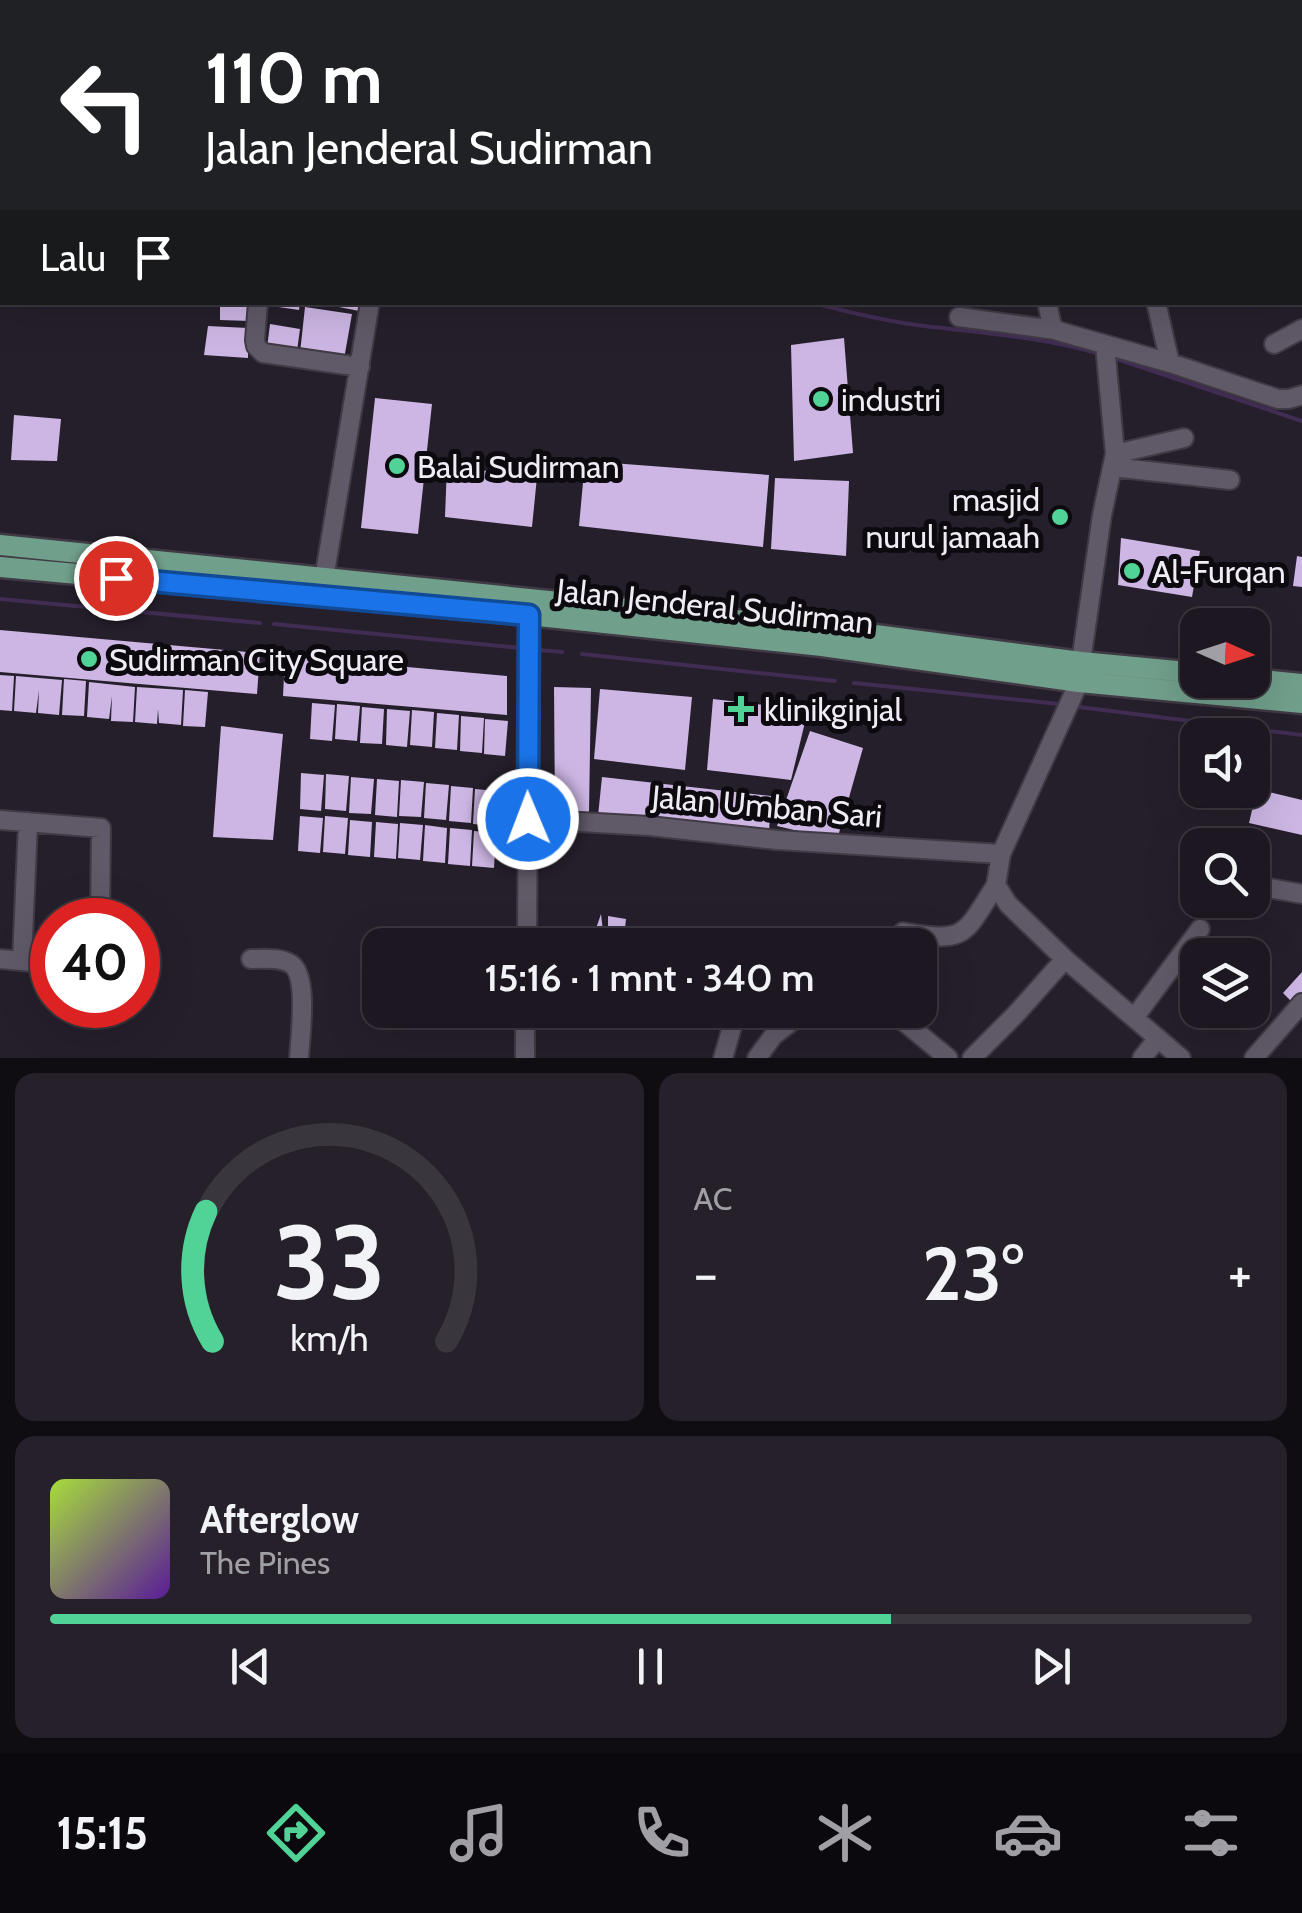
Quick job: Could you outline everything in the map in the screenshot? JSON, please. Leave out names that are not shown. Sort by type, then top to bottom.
[{"type":"main road","name":"Jalan Jenderal Sudirman","points":[[0,546],[844,630],[1080,672],[1180,673]]},
{"type":"main road","name":"Jalan Jenderal Sudirman","points":[[0,568],[529,615],[1080,672],[1302,702]]},
{"type":"main road","points":[[1270,681],[1302,684]]},
{"type":"street","points":[[258,305],[256,346],[262,354],[360,367]]},
{"type":"street","points":[[324,579],[370,305]]},
{"type":"street","points":[[1048,305],[1056,330]]},
{"type":"street","points":[[1157,305],[1170,363]]},
{"type":"street","points":[[960,316],[983,311],[1056,330],[1278,399],[1302,394]]},
{"type":"street","points":[[1274,344],[1302,329]]},
{"type":"street","points":[[937,936],[960,934],[996,885],[1001,854],[1080,672],[1114,460],[1105,345]]},
{"type":"street","points":[[1114,460],[1184,438]]},
{"type":"street","points":[[1114,460],[1230,480]]},
{"type":"street","points":[[527,928],[529,615]]},
{"type":"street","name":"Jalan Umban Sari","points":[[528,819],[1001,854]]},
{"type":"street","points":[[0,820],[100,828],[100,898]]},
{"type":"street","points":[[22,960],[28,822]]},
{"type":"street","points":[[996,885],[1008,904],[1065,958],[1180,1058]]},
{"type":"street","points":[[1270,889],[1302,894]]},
{"type":"street","points":[[1134,1018],[1200,929]]},
{"type":"street","points":[[252,958],[282,961],[297,970],[301,982],[299,1058]]},
{"type":"street","points":[[972,1058],[1065,958]]},
{"type":"street","points":[[0,959],[30,961]]},
{"type":"street","points":[[1254,1058],[1302,1003]]},
{"type":"street","points":[[525,1028],[525,1058]]},
{"type":"street","points":[[723,1058],[732,1028]]},
{"type":"street","points":[[757,1058],[783,1028]]},
{"type":"street","points":[[912,1028],[948,1058]]},
{"type":"street","points":[[1142,1058],[1158,1038]]},
{"type":"building","points":[[220,305],[249,305],[250,321],[220,320]]},
{"type":"building","points":[[265,305],[300,305],[299,310]]},
{"type":"building","points":[[329,305],[365,305],[364,312]]},
{"type":"building","points":[[305,307],[352,314],[344,359],[300,353]]},
{"type":"building","points":[[270,324],[300,329],[297,351],[267,348]]},
{"type":"building","points":[[208,326],[248,328],[248,358],[204,355]]},
{"type":"building","name":"industri","points":[[844,338],[853,453],[794,461],[791,345]]},
{"type":"building","name":"Balai Sudirman","points":[[375,398],[432,404],[418,534],[361,528]]},
{"type":"building","points":[[14,415],[61,419],[57,461],[11,460]]},
{"type":"building","points":[[585,461],[769,475],[763,547],[579,526]]},
{"type":"building","points":[[447,466],[537,477],[532,527],[445,517]]},
{"type":"building","points":[[775,478],[849,481],[846,556],[771,549]]},
{"type":"building","points":[[1121,538],[1200,551],[1192,597],[1118,585]]},
{"type":"building","points":[[1297,556],[1302,557],[1302,587],[1293,586]]},
{"type":"building","points":[[0,630],[260,653],[257,694],[0,672]]},
{"type":"building","points":[[285,656],[507,676],[507,715],[283,696]]},
{"type":"building","points":[[0,675],[14,676],[12,711],[0,710]]},
{"type":"building","points":[[16,676],[62,680],[59,715],[38,713],[39,690],[36,713],[14,711]]},
{"type":"building","points":[[64,679],[86,681],[84,716],[62,715]]},
{"type":"building","points":[[89,682],[135,687],[133,722],[111,721],[112,696],[109,719],[87,717]]},
{"type":"building","points":[[137,687],[183,690],[181,725],[159,723],[158,709],[157,724],[135,722]]},
{"type":"building","points":[[554,687],[591,688],[589,812],[555,815]]},
{"type":"building","points":[[600,689],[692,697],[685,770],[594,759]]},
{"type":"building","points":[[185,690],[208,692],[205,727],[183,726]]},
{"type":"building","points":[[713,699],[808,710],[791,780],[707,770]]},
{"type":"building","points":[[312,703],[335,705],[332,741],[310,739]]},
{"type":"building","points":[[337,704],[360,706],[357,741],[335,739]]},
{"type":"building","points":[[362,707],[384,709],[382,744],[360,743]]},
{"type":"building","points":[[387,709],[410,711],[407,747],[386,745]]},
{"type":"building","points":[[412,710],[434,712],[432,747],[410,745]]},
{"type":"building","points":[[437,713],[459,715],[457,750],[435,748]]},
{"type":"building","points":[[461,716],[484,718],[482,753],[460,751]]},
{"type":"building","points":[[485,719],[508,721],[505,756],[484,754]]},
{"type":"building","points":[[221,726],[283,734],[273,840],[213,837]]},
{"type":"building","points":[[810,731],[863,748],[837,840],[777,826]]},
{"type":"building","points":[[301,773],[324,775],[321,811],[300,809]]},
{"type":"building","points":[[326,774],[349,776],[346,811],[325,809]]},
{"type":"building","points":[[351,777],[374,779],[371,814],[349,813]]},
{"type":"building","points":[[602,777],[771,796],[769,832],[598,816]]},
{"type":"building","points":[[377,779],[399,781],[397,817],[375,815]]},
{"type":"building","points":[[401,780],[424,782],[421,817],[399,816]]},
{"type":"building","points":[[426,783],[449,785],[446,820],[424,818]]},
{"type":"building","points":[[451,786],[473,788],[471,823],[449,821]]},
{"type":"building","points":[[475,789],[497,791],[495,826],[473,824]]},
{"type":"building","points":[[1270,792],[1302,800],[1302,835],[1249,823],[1253,808],[1270,808]]},
{"type":"building","points":[[300,816],[323,818],[320,853],[298,851]]},
{"type":"building","points":[[325,816],[348,818],[345,854],[323,852]]},
{"type":"building","points":[[350,820],[372,822],[370,857],[348,855]]},
{"type":"building","points":[[376,822],[398,824],[396,859],[374,857]]},
{"type":"building","points":[[400,823],[423,825],[420,860],[398,858]]},
{"type":"building","points":[[425,825],[447,828],[445,863],[423,861]]},
{"type":"building","points":[[450,828],[472,830],[470,866],[448,864]]},
{"type":"building","points":[[474,831],[496,833],[494,868],[472,866]]},
{"type":"building","points":[[608,916],[626,919],[625,928],[608,928]]},
{"type":"building","points":[[1302,972],[1302,996],[1295,1005],[1283,993]]},
{"type":"waterway","points":[[821,305],[895,322],[1034,340],[1100,354]]},
{"type":"waterway","points":[[1114,358],[1302,421]]},
{"type":"waterway","points":[[0,599],[260,623]]},
{"type":"waterway","points":[[274,624],[521,648]]},
{"type":"waterway","points":[[538,650],[562,652]]},
{"type":"waterway","points":[[582,654],[835,681]]},
{"type":"waterway","points":[[854,683],[1059,704]]},
{"type":"waterway","points":[[1079,707],[1302,735]]},
{"type":"place","name":"industri","points":[[821,399]]},
{"type":"place","name":"Balai Sudirman","points":[[397,466]]},
{"type":"place","name":"masjid nurul jamaah","points":[[1060,517]]},
{"type":"place","name":"Al-Furqan","points":[[1132,571]]},
{"type":"place","name":"Sudirman City Square","points":[[89,659]]},
{"type":"place","name":"klinikginjal","points":[[741,709]]},
{"type":"route","points":[[116,578],[529,615],[528,819]]}]
